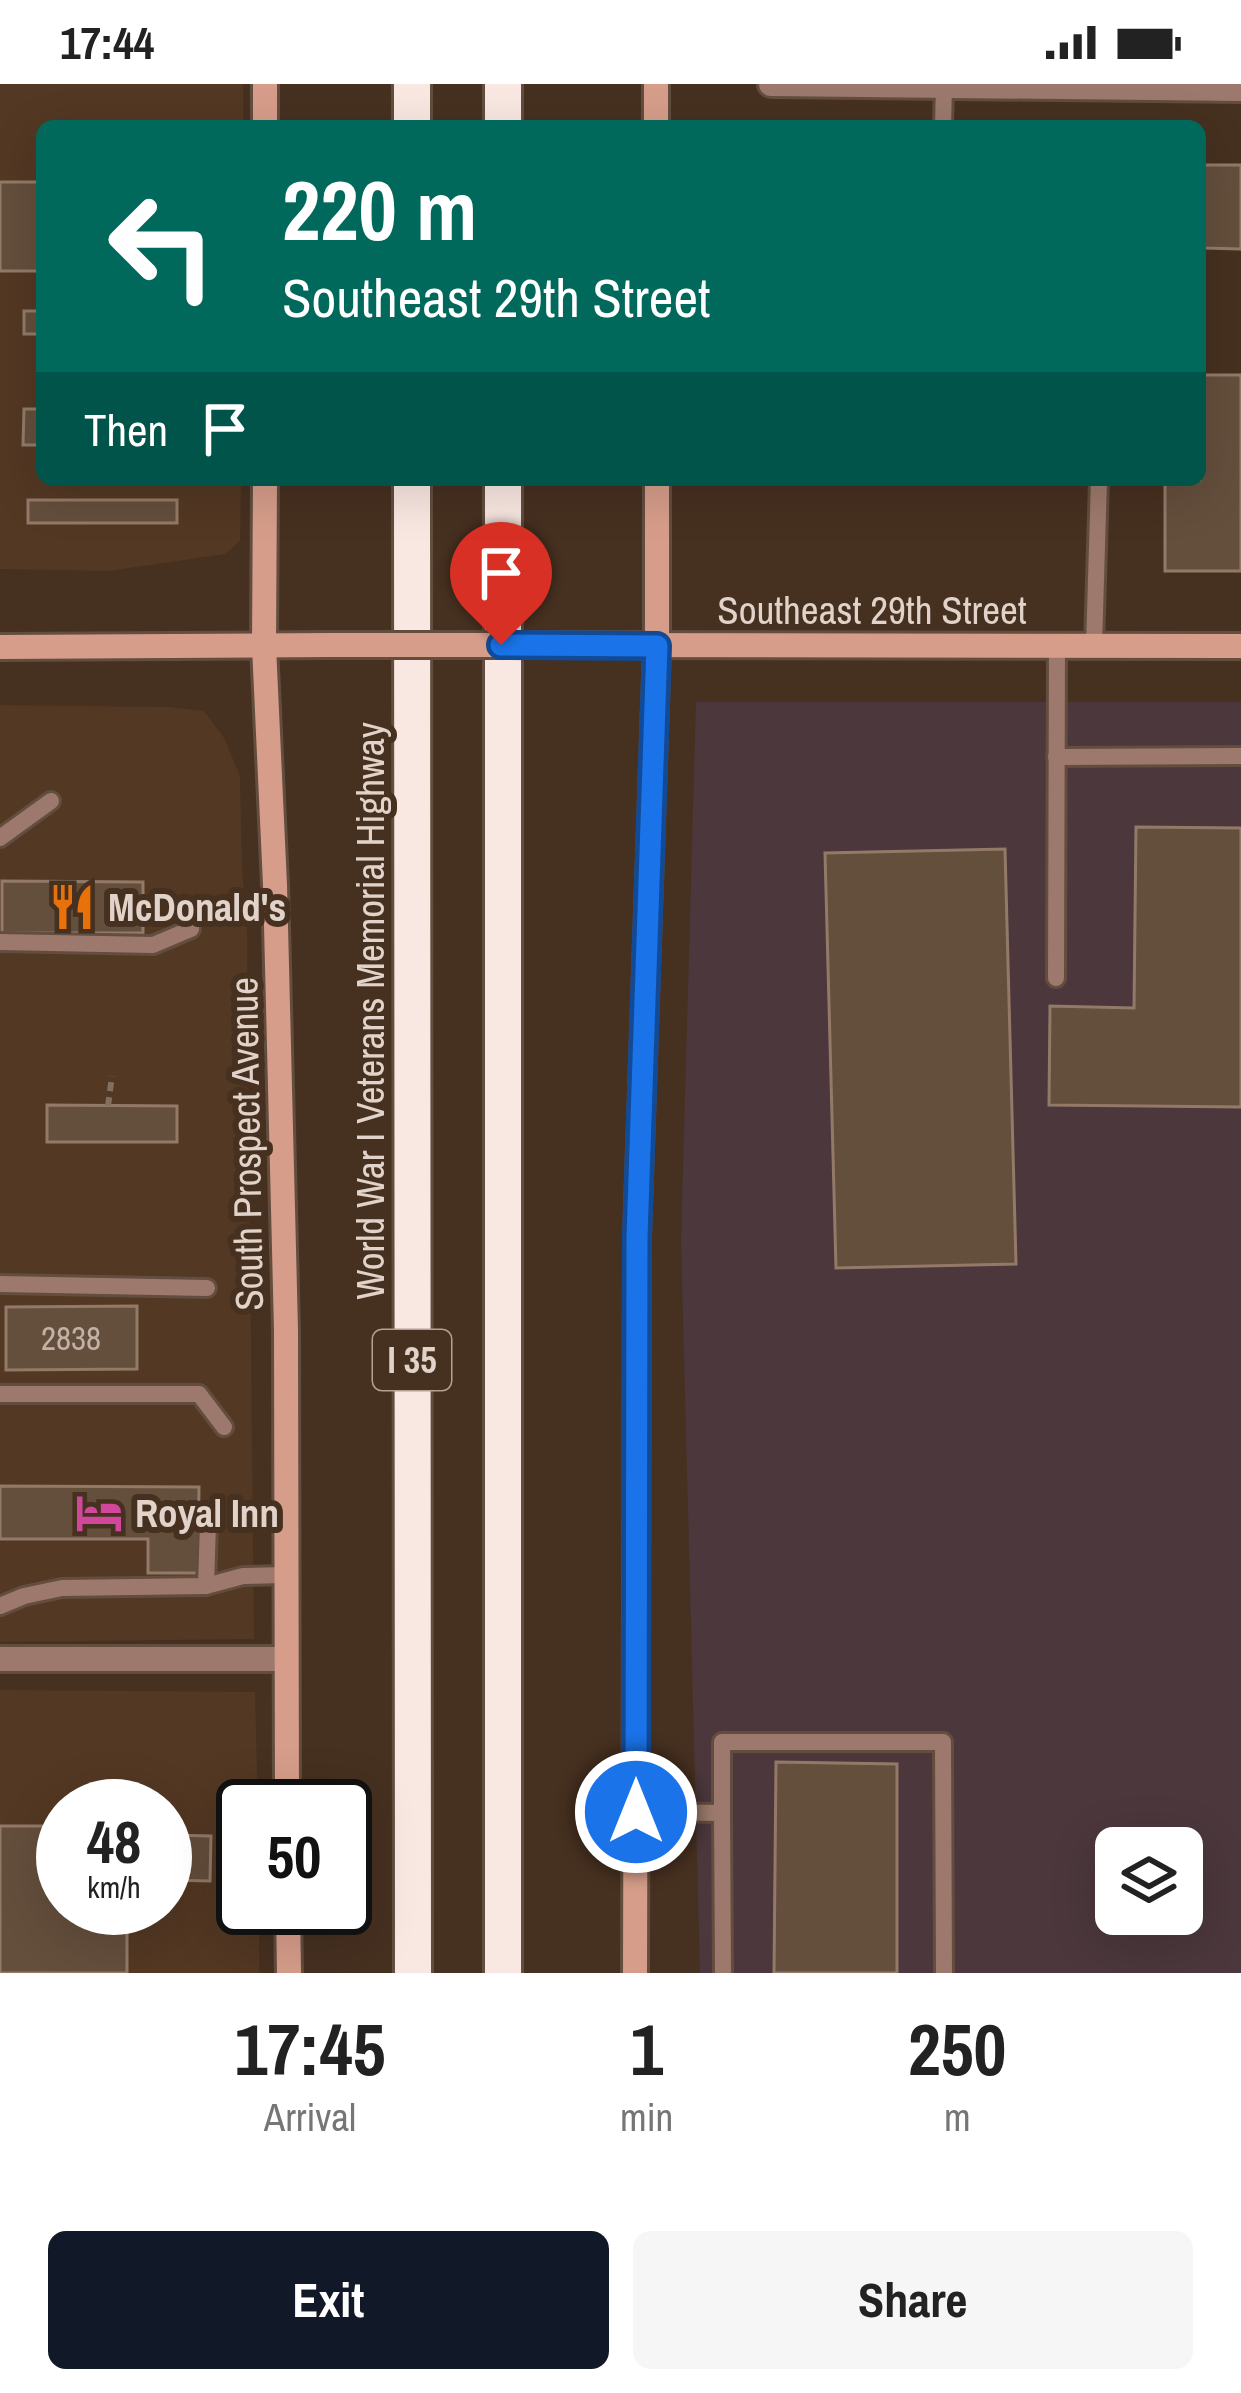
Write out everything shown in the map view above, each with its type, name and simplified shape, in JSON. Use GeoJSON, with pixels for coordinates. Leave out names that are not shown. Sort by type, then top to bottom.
{"type":"FeatureCollection","features":[{"type":"Feature","properties":{"kind":"highway"},"geometry":{"type":"LineString","coordinates":[[412,84],[412,120]]}},
{"type":"Feature","properties":{"kind":"highway"},"geometry":{"type":"LineString","coordinates":[[503,84],[503,120]]}},
{"type":"Feature","properties":{"kind":"highway","name":"World War I Veterans Memorial Highway"},"geometry":{"type":"LineString","coordinates":[[412,486],[413,1973]]}},
{"type":"Feature","properties":{"kind":"highway","name":"I 35"},"geometry":{"type":"LineString","coordinates":[[503,486],[503,1973]]}},
{"type":"Feature","properties":{"kind":"main road"},"geometry":{"type":"LineString","coordinates":[[265,84],[265,120]]}},
{"type":"Feature","properties":{"kind":"main road"},"geometry":{"type":"LineString","coordinates":[[656,84],[656,120]]}},
{"type":"Feature","properties":{"kind":"main road","name":"South Prospect Avenue"},"geometry":{"type":"LineString","coordinates":[[265,486],[264,646],[286,1330],[287,1779]]}},
{"type":"Feature","properties":{"kind":"main road"},"geometry":{"type":"LineString","coordinates":[[635,1973],[637,1237],[657,646],[657,486]]}},
{"type":"Feature","properties":{"kind":"main road","name":"Southeast 29th Street"},"geometry":{"type":"LineString","coordinates":[[0,646],[1241,646]]}},
{"type":"Feature","properties":{"kind":"main road"},"geometry":{"type":"LineString","coordinates":[[288,1935],[289,1973]]}},
{"type":"Feature","properties":{"kind":"street"},"geometry":{"type":"LineString","coordinates":[[771,84],[1241,89]]}},
{"type":"Feature","properties":{"kind":"street"},"geometry":{"type":"LineString","coordinates":[[0,1659],[286,1659]]}},
{"type":"Feature","properties":{"kind":"lane"},"geometry":{"type":"LineString","coordinates":[[944,86],[944,120]]}},
{"type":"Feature","properties":{"kind":"lane"},"geometry":{"type":"LineString","coordinates":[[1094,646],[1099,486]]}},
{"type":"Feature","properties":{"kind":"lane"},"geometry":{"type":"LineString","coordinates":[[1056,978],[1057,646]]}},
{"type":"Feature","properties":{"kind":"lane"},"geometry":{"type":"LineString","coordinates":[[1056,757],[1241,756]]}},
{"type":"Feature","properties":{"kind":"lane"},"geometry":{"type":"LineString","coordinates":[[0,838],[51,802]]}},
{"type":"Feature","properties":{"kind":"lane"},"geometry":{"type":"LineString","coordinates":[[0,942],[153,945],[191,929]]}},
{"type":"Feature","properties":{"kind":"lane"},"geometry":{"type":"LineString","coordinates":[[0,1284],[207,1288]]}},
{"type":"Feature","properties":{"kind":"lane"},"geometry":{"type":"LineString","coordinates":[[0,1394],[199,1394],[224,1427]]}},
{"type":"Feature","properties":{"kind":"lane"},"geometry":{"type":"LineString","coordinates":[[206,1586],[208,1524]]}},
{"type":"Feature","properties":{"kind":"lane"},"geometry":{"type":"LineString","coordinates":[[0,1606],[62,1588],[206,1586],[243,1576],[286,1575]]}},
{"type":"Feature","properties":{"kind":"lane"},"geometry":{"type":"LineString","coordinates":[[723,1973],[722,1742],[943,1742],[944,1973]]}},
{"type":"Feature","properties":{"kind":"lane"},"geometry":{"type":"LineString","coordinates":[[636,1812],[722,1813]]}},
{"type":"Feature","properties":{"kind":"path"},"geometry":{"type":"LineString","coordinates":[[108,1106],[112,1076]]}},
{"type":"Feature","properties":{"kind":"shaded area"},"geometry":{"type":"Polygon","coordinates":[[[0,84],[243,84],[243,120],[36,120],[36,486],[241,486],[240,541],[225,554],[109,571],[0,569],[0,84]]]}},
{"type":"Feature","properties":{"kind":"shaded area"},"geometry":{"type":"Polygon","coordinates":[[[696,702],[1241,702],[1241,1973],[700,1973],[681,1241],[696,702]]]}},
{"type":"Feature","properties":{"kind":"shaded area"},"geometry":{"type":"Polygon","coordinates":[[[0,705],[204,711],[224,738],[240,776],[247,928],[254,1639],[0,1642],[0,705]]]}},
{"type":"Feature","properties":{"kind":"shaded area"},"geometry":{"type":"Polygon","coordinates":[[[0,1690],[255,1692],[257,1779],[216,1779],[216,1935],[259,1935],[259,1973],[0,1973],[0,1690]]]}},
{"type":"Feature","properties":{"kind":"building"},"geometry":{"type":"Polygon","coordinates":[[[1206,165],[1241,165],[1241,249],[1206,248],[1206,165]]]}},
{"type":"Feature","properties":{"kind":"building"},"geometry":{"type":"Polygon","coordinates":[[[0,182],[36,182],[36,271],[0,271],[0,182]]]}},
{"type":"Feature","properties":{"kind":"building"},"geometry":{"type":"Polygon","coordinates":[[[24,311],[36,311],[36,334],[24,334],[24,311]]]}},
{"type":"Feature","properties":{"kind":"building"},"geometry":{"type":"Polygon","coordinates":[[[1206,375],[1241,375],[1241,571],[1165,571],[1165,486],[1206,486],[1206,375]]]}},
{"type":"Feature","properties":{"kind":"building"},"geometry":{"type":"Polygon","coordinates":[[[24,409],[36,409],[36,445],[23,445],[24,409]]]}},
{"type":"Feature","properties":{"kind":"building"},"geometry":{"type":"Polygon","coordinates":[[[28,500],[177,500],[177,523],[28,523],[28,500]]]}},
{"type":"Feature","properties":{"kind":"building"},"geometry":{"type":"Polygon","coordinates":[[[1136,827],[1241,828],[1241,1107],[1049,1105],[1050,1006],[1134,1008],[1136,827]]]}},
{"type":"Feature","properties":{"kind":"building"},"geometry":{"type":"Polygon","coordinates":[[[1005,849],[1016,1264],[836,1268],[825,853],[1005,849]]]}},
{"type":"Feature","properties":{"kind":"building","name":"McDonald's"},"geometry":{"type":"Polygon","coordinates":[[[2,881],[143,882],[143,933],[2,933],[2,881]]]}},
{"type":"Feature","properties":{"kind":"building"},"geometry":{"type":"Polygon","coordinates":[[[47,1105],[177,1106],[177,1142],[47,1142],[47,1105]]]}},
{"type":"Feature","properties":{"kind":"building"},"geometry":{"type":"Polygon","coordinates":[[[137,1306],[137,1369],[6,1370],[6,1307],[137,1306]]]}},
{"type":"Feature","properties":{"kind":"building","name":"Royal Inn"},"geometry":{"type":"Polygon","coordinates":[[[0,1486],[199,1487],[198,1573],[148,1573],[148,1539],[0,1539],[0,1486]]]}},
{"type":"Feature","properties":{"kind":"building"},"geometry":{"type":"Polygon","coordinates":[[[776,1762],[897,1764],[897,1973],[774,1973],[776,1762]]]}},
{"type":"Feature","properties":{"kind":"building"},"geometry":{"type":"Polygon","coordinates":[[[0,1826],[36,1826],[36,1935],[127,1935],[127,1973],[0,1973],[0,1826]]]}},
{"type":"Feature","properties":{"kind":"building"},"geometry":{"type":"Polygon","coordinates":[[[192,1836],[211,1836],[210,1881],[192,1881],[192,1836]]]}},
{"type":"Feature","properties":{"kind":"place","name":"McDonald's"},"geometry":{"type":"Point","coordinates":[72,907]}},
{"type":"Feature","properties":{"kind":"place","name":"Royal Inn"},"geometry":{"type":"Point","coordinates":[99,1513]}},
{"type":"Feature","properties":{"kind":"route"},"geometry":{"type":"LineString","coordinates":[[501,645],[657,646],[637,1237],[636,1812]]}}]}
